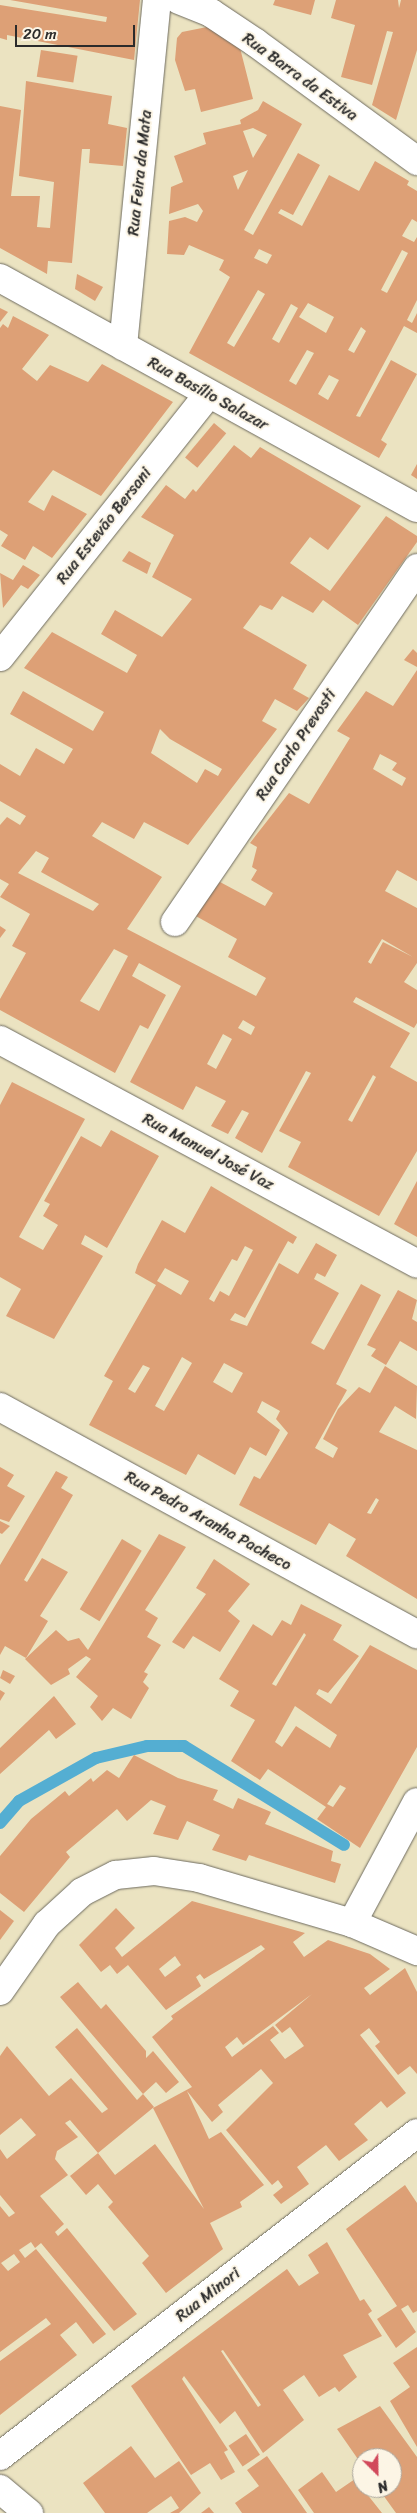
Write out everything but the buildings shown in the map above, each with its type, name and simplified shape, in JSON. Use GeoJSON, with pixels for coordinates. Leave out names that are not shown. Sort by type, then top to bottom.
{"type":"FeatureCollection","features":[{"type":"Feature","properties":{"kind":"street","name":"Rua Feira da Mata"},"geometry":{"type":"LineString","coordinates":[[124,346],[157,0]]}},
{"type":"Feature","properties":{"kind":"street","name":"Rua Barra da Estiva"},"geometry":{"type":"LineString","coordinates":[[179,0],[211,13],[256,43],[417,161]]}},
{"type":"Feature","properties":{"kind":"street","name":"Rua Basílio Salazar"},"geometry":{"type":"LineString","coordinates":[[0,278],[124,346],[208,395],[417,508]]}},
{"type":"Feature","properties":{"kind":"street","name":"Rua Estevão Bersani"},"geometry":{"type":"LineString","coordinates":[[0,657],[208,395]]}},
{"type":"Feature","properties":{"kind":"street","name":"Rua Carlo Prevosti"},"geometry":{"type":"LineString","coordinates":[[175,922],[417,568]]}},
{"type":"Feature","properties":{"kind":"street","name":"Rua Manuel José Vaz"},"geometry":{"type":"LineString","coordinates":[[0,1040],[417,1264]]}},
{"type":"Feature","properties":{"kind":"street","name":"Rua Pedro Aranha Pacheco"},"geometry":{"type":"LineString","coordinates":[[0,1407],[417,1634]]}},
{"type":"Feature","properties":{"kind":"street"},"geometry":{"type":"LineString","coordinates":[[352,1923],[417,1802]]}},
{"type":"Feature","properties":{"kind":"street"},"geometry":{"type":"LineString","coordinates":[[0,1991],[47,1924],[82,1892],[116,1875],[154,1871],[199,1878],[352,1923],[417,1951]]}},
{"type":"Feature","properties":{"kind":"street","name":"Rua Minori"},"geometry":{"type":"LineString","coordinates":[[0,2456],[417,2133]]}},
{"type":"Feature","properties":{"kind":"street"},"geometry":{"type":"LineString","coordinates":[[0,2489],[29,2513]]}},
{"type":"Feature","properties":{"kind":"waterway"},"geometry":{"type":"LineString","coordinates":[[0,1823],[19,1801],[96,1758],[147,1746],[184,1746],[344,1845]]}}]}
